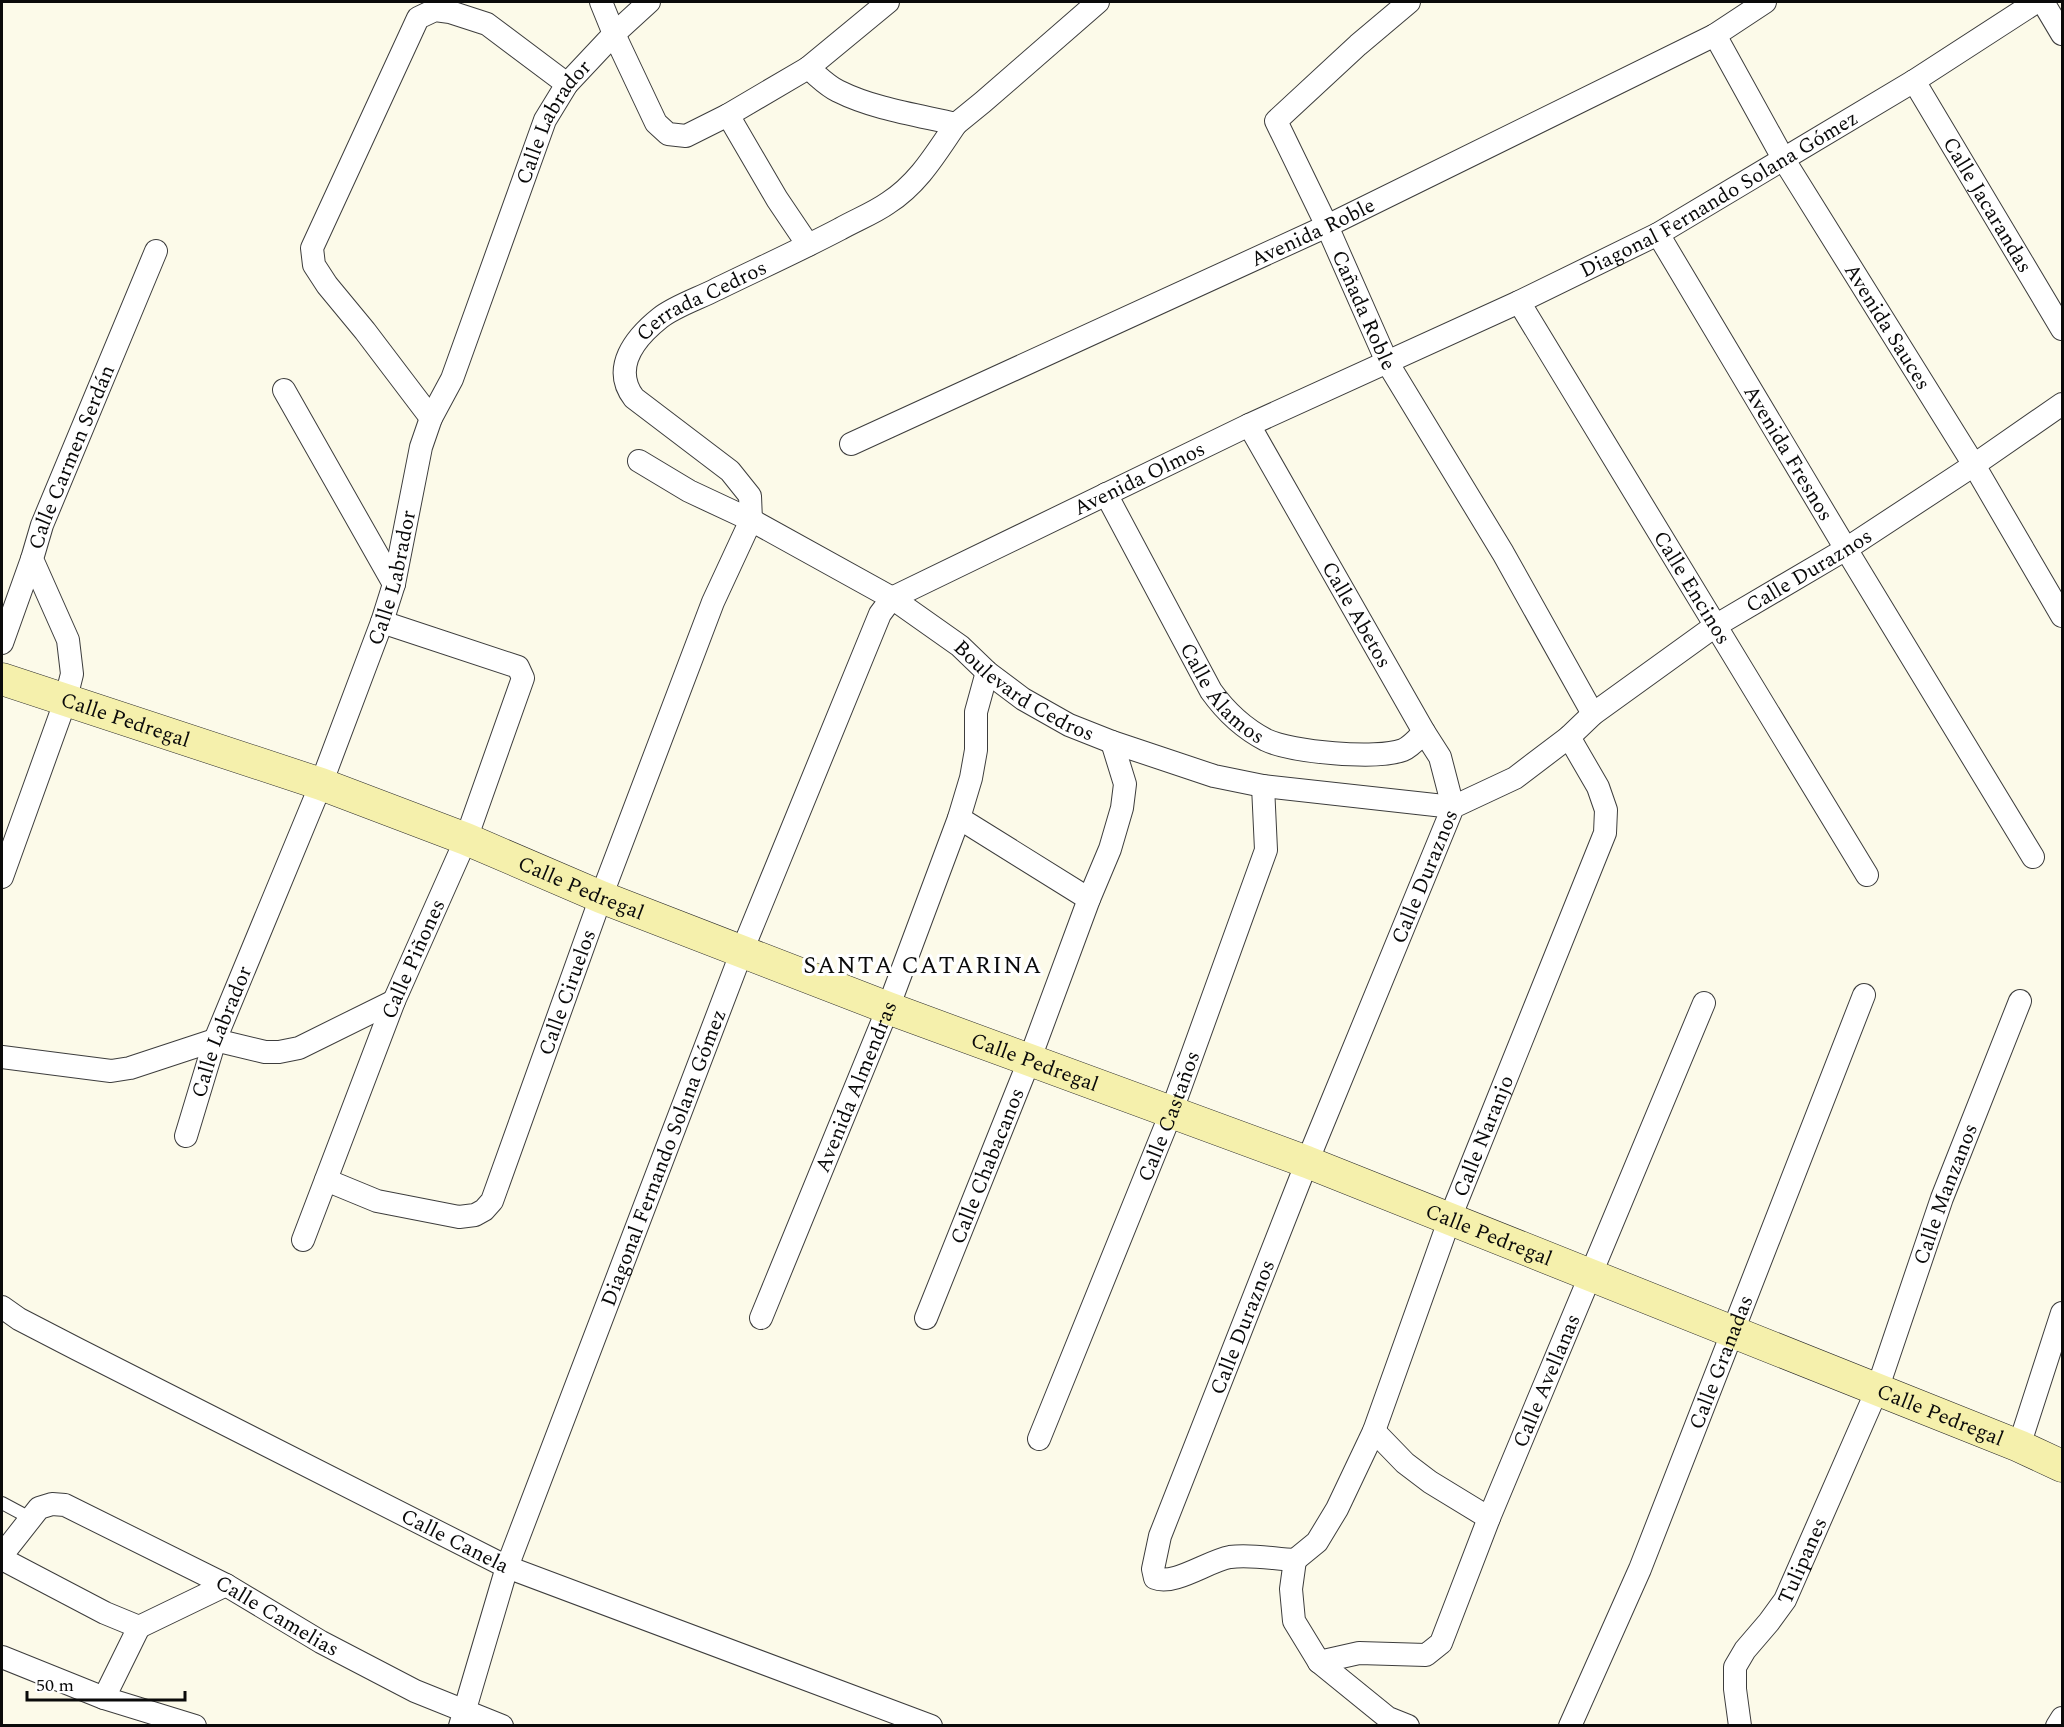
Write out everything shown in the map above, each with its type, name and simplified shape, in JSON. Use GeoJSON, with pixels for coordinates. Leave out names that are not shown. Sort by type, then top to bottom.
{"type":"FeatureCollection","features":[{"type":"Feature","properties":{"kind":"street"},"geometry":{"type":"LineString","coordinates":[[601,2],[656,123],[668,134],[686,136],[728,115],[808,68],[888,2]]}},
{"type":"Feature","properties":{"kind":"street","name":"Calle Labrador"},"geometry":{"type":"LineString","coordinates":[[186,1136],[215,1040],[321,784],[382,622],[394,584],[421,447],[431,418],[452,379],[545,120],[567,84],[648,2]]}},
{"type":"Feature","properties":{"kind":"street","name":"Cerrada Cedros"},"geometry":{"type":"LineString","coordinates":[[751,520],[750,496],[730,471],[634,398],[627,389],[624,379],[626,359],[641,335],[662,316],[808,245],[887,204],[909,188],[926,168],[956,124],[1098,2]]}},
{"type":"Feature","properties":{"kind":"street","name":"Cañada Roble"},"geometry":{"type":"LineString","coordinates":[[1409,2],[1358,45],[1276,121],[1328,226],[1387,362],[1503,553],[1593,714]]}},
{"type":"Feature","properties":{"kind":"street","name":"Avenida Roble"},"geometry":{"type":"LineString","coordinates":[[851,444],[1328,226],[1715,36],[1746,9],[1765,2]]}},
{"type":"Feature","properties":{"kind":"street","name":"Diagonal Fernando Solana Gómez"},"geometry":{"type":"LineString","coordinates":[[1387,362],[1519,302],[1658,234],[1914,81],[2036,2]]}},
{"type":"Feature","properties":{"kind":"street"},"geometry":{"type":"LineString","coordinates":[[2043,2],[2062,34]]}},
{"type":"Feature","properties":{"kind":"street"},"geometry":{"type":"LineString","coordinates":[[431,418],[314,266],[312,248],[319,230],[418,18],[435,10],[450,12],[487,24],[567,84]]}},
{"type":"Feature","properties":{"kind":"street","name":"Avenida Sauces"},"geometry":{"type":"LineString","coordinates":[[1715,36],[1784,160],[1974,465],[2062,616]]}},
{"type":"Feature","properties":{"kind":"street"},"geometry":{"type":"LineString","coordinates":[[808,68],[836,90],[859,100],[956,124]]}},
{"type":"Feature","properties":{"kind":"street","name":"Calle Jacarandas"},"geometry":{"type":"LineString","coordinates":[[1914,81],[2062,329]]}},
{"type":"Feature","properties":{"kind":"street"},"geometry":{"type":"LineString","coordinates":[[728,115],[777,199],[808,245]]}},
{"type":"Feature","properties":{"kind":"street","name":"Avenida Fresnos"},"geometry":{"type":"LineString","coordinates":[[1658,234],[2033,857]]}},
{"type":"Feature","properties":{"kind":"street","name":"Calle Carmen Serdán"},"geometry":{"type":"LineString","coordinates":[[2,877],[65,702],[72,674],[68,640],[32,559],[42,525],[156,250]]}},
{"type":"Feature","properties":{"kind":"street","name":"Calle Encinos"},"geometry":{"type":"LineString","coordinates":[[1519,302],[1867,874]]}},
{"type":"Feature","properties":{"kind":"street","name":"Avenida Olmos"},"geometry":{"type":"LineString","coordinates":[[892,598],[1249,425],[1387,362]]}},
{"type":"Feature","properties":{"kind":"street"},"geometry":{"type":"LineString","coordinates":[[284,390],[394,584]]}},
{"type":"Feature","properties":{"kind":"street","name":"Calle Duraznos"},"geometry":{"type":"LineString","coordinates":[[1295,1560],[1249,1556],[1230,1557],[1161,1581],[1155,1578],[1153,1569],[1160,1536],[1307,1162],[1453,807],[1515,778],[1569,737],[1593,714],[1715,626],[1846,549],[2062,404]]}},
{"type":"Feature","properties":{"kind":"street","name":"Calle Abetos"},"geometry":{"type":"LineString","coordinates":[[1249,425],[1440,757],[1453,807]]}},
{"type":"Feature","properties":{"kind":"street","name":"Boulevard Cedros"},"geometry":{"type":"LineString","coordinates":[[639,461],[689,491],[751,520],[892,598],[960,646],[987,672],[1023,699],[1069,725],[1214,776],[1263,786],[1453,807]]}},
{"type":"Feature","properties":{"kind":"street","name":"Calle Álamos"},"geometry":{"type":"LineString","coordinates":[[1106,494],[1211,691],[1223,709],[1243,725],[1267,740],[1289,748],[1379,755],[1401,751],[1410,746],[1424,732]]}},
{"type":"Feature","properties":{"kind":"street","name":"Calle Ciruelos"},"geometry":{"type":"LineString","coordinates":[[326,1180],[377,1201],[459,1217],[475,1215],[484,1210],[492,1200],[601,897],[713,602],[751,520]]}},
{"type":"Feature","properties":{"kind":"street"},"geometry":{"type":"LineString","coordinates":[[2,643],[32,559]]}},
{"type":"Feature","properties":{"kind":"street","name":"Diagonal Fernando Solana Gómez"},"geometry":{"type":"LineString","coordinates":[[463,1718],[507,1568],[742,951],[880,614],[892,598]]}},
{"type":"Feature","properties":{"kind":"street","name":"Calle Piñones"},"geometry":{"type":"LineString","coordinates":[[303,1240],[394,1001],[466,839],[523,678],[518,667],[382,622]]}},
{"type":"Feature","properties":{"kind":"street","name":"Avenida Almendras"},"geometry":{"type":"LineString","coordinates":[[761,1318],[888,1008],[959,818],[971,778],[976,750],[976,712],[987,672]]}},
{"type":"Feature","properties":{"kind":"street","name":"Calle Pedregal"},"geometry":{"type":"LineString","coordinates":[[2,679],[65,702],[321,784],[466,839],[601,897],[888,1008],[1307,1162],[1450,1218],[2019,1446],[2062,1466]]}},
{"type":"Feature","properties":{"kind":"street","name":"Calle Naranjo"},"geometry":{"type":"LineString","coordinates":[[1295,1560],[1317,1542],[1337,1509],[1374,1431],[1450,1218],[1605,832],[1606,810],[1598,787],[1569,737]]}},
{"type":"Feature","properties":{"kind":"street","name":"Calle Chabacanos"},"geometry":{"type":"LineString","coordinates":[[926,1318],[1029,1061],[1110,849],[1122,808],[1125,784],[1112,742]]}},
{"type":"Feature","properties":{"kind":"street","name":"Calle Castaños"},"geometry":{"type":"LineString","coordinates":[[1040,1439],[1171,1113],[1266,850],[1263,786]]}},
{"type":"Feature","properties":{"kind":"street"},"geometry":{"type":"LineString","coordinates":[[959,818],[1089,899]]}},
{"type":"Feature","properties":{"kind":"street","name":"Calle Granadas"},"geometry":{"type":"LineString","coordinates":[[1570,1725],[1640,1569],[1864,995]]}},
{"type":"Feature","properties":{"kind":"street","name":"Calle Manzanos"},"geometry":{"type":"LineString","coordinates":[[1877,1390],[1942,1198],[2020,1000]]}},
{"type":"Feature","properties":{"kind":"street"},"geometry":{"type":"LineString","coordinates":[[2,1057],[111,1071],[130,1068],[215,1040],[265,1052],[279,1052],[299,1048],[394,1001]]}},
{"type":"Feature","properties":{"kind":"street","name":"Calle Avellanas"},"geometry":{"type":"LineString","coordinates":[[1319,1662],[1359,1653],[1426,1655],[1441,1642],[1489,1518],[1704,1003]]}},
{"type":"Feature","properties":{"kind":"street","name":"Calle Canela"},"geometry":{"type":"LineString","coordinates":[[2,1307],[19,1319],[67,1344],[507,1568],[931,1725]]}},
{"type":"Feature","properties":{"kind":"street"},"geometry":{"type":"LineString","coordinates":[[2019,1446],[2062,1313]]}},
{"type":"Feature","properties":{"kind":"street","name":"Tulipanes"},"geometry":{"type":"LineString","coordinates":[[1740,1725],[1735,1689],[1735,1667],[1744,1650],[1785,1600],[1877,1390]]}},
{"type":"Feature","properties":{"kind":"street"},"geometry":{"type":"LineString","coordinates":[[1374,1431],[1405,1463],[1430,1482],[1489,1518]]}},
{"type":"Feature","properties":{"kind":"street","name":"Calle Camelias"},"geometry":{"type":"LineString","coordinates":[[30,1518],[39,1508],[52,1504],[65,1505],[78,1510],[226,1585],[321,1642],[463,1718],[502,1725]]}},
{"type":"Feature","properties":{"kind":"street"},"geometry":{"type":"LineString","coordinates":[[30,1518],[2,1557],[105,1613],[139,1627]]}},
{"type":"Feature","properties":{"kind":"street"},"geometry":{"type":"LineString","coordinates":[[1295,1560],[1291,1589],[1294,1621],[1319,1662],[1388,1718],[1408,1725]]}},
{"type":"Feature","properties":{"kind":"street"},"geometry":{"type":"LineString","coordinates":[[104,1698],[139,1627],[226,1585]]}},
{"type":"Feature","properties":{"kind":"street"},"geometry":{"type":"LineString","coordinates":[[2,1657],[104,1698],[195,1725]]}},
{"type":"Feature","properties":{"kind":"street"},"geometry":{"type":"LineString","coordinates":[[2057,1725],[2062,1718]]}},
{"type":"Feature","properties":{"kind":"lane"},"geometry":{"type":"LineString","coordinates":[[2,1503],[30,1518]]}},
{"type":"Feature","properties":{"kind":"district","name":"SANTA CATARINA"},"geometry":{"type":"Point","coordinates":[923,965]}}]}
